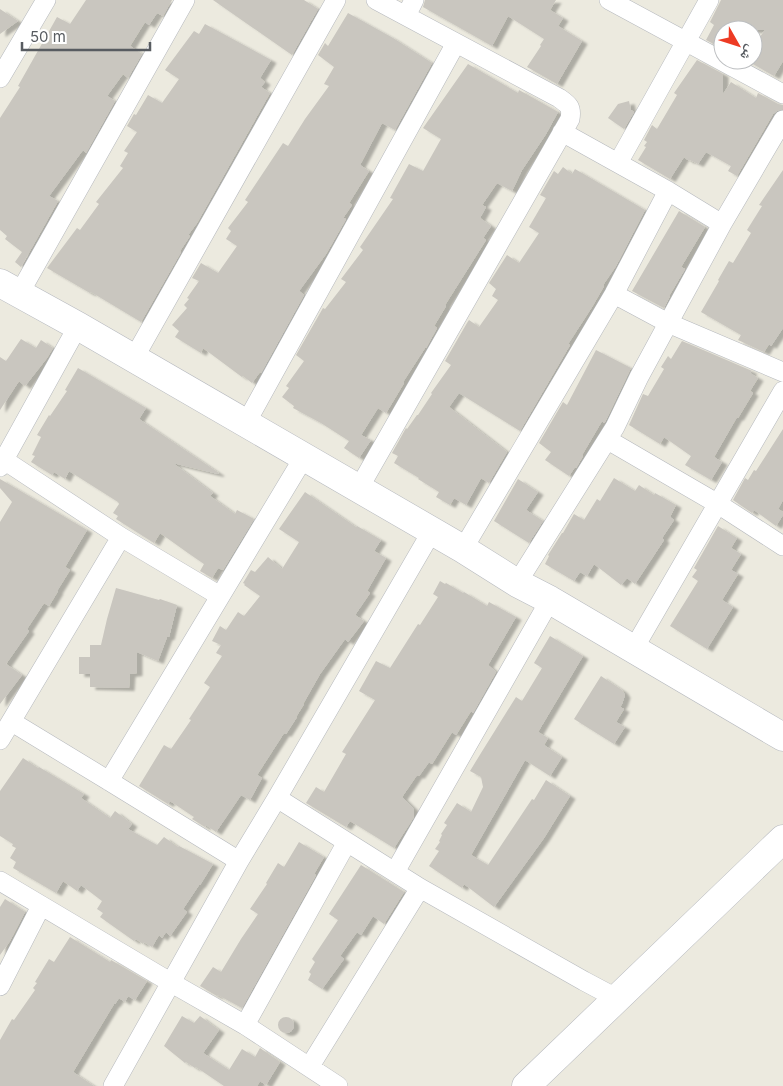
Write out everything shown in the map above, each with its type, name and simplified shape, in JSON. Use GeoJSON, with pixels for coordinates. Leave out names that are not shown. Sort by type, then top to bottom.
{"type":"FeatureCollection","features":[{"type":"Feature","properties":{"kind":"street"},"geometry":{"type":"LineString","coordinates":[[0,78],[46,0]]}},
{"type":"Feature","properties":{"kind":"street"},"geometry":{"type":"LineString","coordinates":[[185,0],[10,288],[358,488],[517,583],[550,600],[783,737]]}},
{"type":"Feature","properties":{"kind":"street"},"geometry":{"type":"LineString","coordinates":[[358,488],[570,119],[571,111],[568,105],[559,98],[456,42],[410,8],[376,0]]}},
{"type":"Feature","properties":{"kind":"street"},"geometry":{"type":"LineString","coordinates":[[609,0],[783,94]]}},
{"type":"Feature","properties":{"kind":"street"},"geometry":{"type":"LineString","coordinates":[[618,163],[709,0]]}},
{"type":"Feature","properties":{"kind":"street"},"geometry":{"type":"LineString","coordinates":[[134,358],[330,2]]}},
{"type":"Feature","properties":{"kind":"street"},"geometry":{"type":"LineString","coordinates":[[246,423],[456,42]]}},
{"type":"Feature","properties":{"kind":"street"},"geometry":{"type":"LineString","coordinates":[[517,583],[608,440],[639,377],[722,224],[778,140],[783,120]]}},
{"type":"Feature","properties":{"kind":"street"},"geometry":{"type":"LineString","coordinates":[[562,132],[668,191],[722,224]]}},
{"type":"Feature","properties":{"kind":"street"},"geometry":{"type":"LineString","coordinates":[[463,549],[614,294],[668,191]]}},
{"type":"Feature","properties":{"kind":"street"},"geometry":{"type":"LineString","coordinates":[[614,294],[668,323],[783,372]]}},
{"type":"Feature","properties":{"kind":"street"},"geometry":{"type":"LineString","coordinates":[[78,326],[2,464],[220,596]]}},
{"type":"Feature","properties":{"kind":"street"},"geometry":{"type":"LineString","coordinates":[[633,650],[783,391]]}},
{"type":"Feature","properties":{"kind":"street"},"geometry":{"type":"LineString","coordinates":[[608,440],[718,504],[783,546]]}},
{"type":"Feature","properties":{"kind":"street"},"geometry":{"type":"LineString","coordinates":[[110,780],[304,458]]}},
{"type":"Feature","properties":{"kind":"street"},"geometry":{"type":"LineString","coordinates":[[113,1086],[239,861],[432,531]]}},
{"type":"Feature","properties":{"kind":"street"},"geometry":{"type":"LineString","coordinates":[[0,740],[121,537]]}},
{"type":"Feature","properties":{"kind":"street"},"geometry":{"type":"LineString","coordinates":[[395,872],[550,600]]}},
{"type":"Feature","properties":{"kind":"street"},"geometry":{"type":"LineString","coordinates":[[12,722],[110,780],[239,861]]}},
{"type":"Feature","properties":{"kind":"street"},"geometry":{"type":"LineString","coordinates":[[277,798],[420,888],[616,998]]}},
{"type":"Feature","properties":{"kind":"street"},"geometry":{"type":"LineString","coordinates":[[526,1086],[783,839]]}},
{"type":"Feature","properties":{"kind":"street"},"geometry":{"type":"LineString","coordinates":[[246,1025],[348,842]]}},
{"type":"Feature","properties":{"kind":"street"},"geometry":{"type":"LineString","coordinates":[[0,881],[246,1025],[338,1086]]}},
{"type":"Feature","properties":{"kind":"street"},"geometry":{"type":"LineString","coordinates":[[310,1066],[420,888]]}},
{"type":"Feature","properties":{"kind":"street"},"geometry":{"type":"LineString","coordinates":[[0,986],[41,906]]}},
{"type":"Feature","properties":{"kind":"building"},"geometry":{"type":"Polygon","coordinates":[[[86,0],[172,0],[163,16],[157,13],[149,25],[145,22],[130,46],[142,54],[128,78],[123,74],[107,96],[115,101],[86,153],[83,150],[49,196],[58,201],[21,267],[15,262],[22,252],[5,239],[7,236],[0,230],[0,118],[20,87],[18,86],[57,17],[70,24],[86,0]]]}},
{"type":"Feature","properties":{"kind":"building"},"geometry":{"type":"Polygon","coordinates":[[[213,0],[304,0],[318,9],[292,55],[213,0]]]}},
{"type":"Feature","properties":{"kind":"building"},"geometry":{"type":"Polygon","coordinates":[[[425,0],[556,0],[550,10],[563,18],[558,26],[582,41],[557,84],[527,67],[544,39],[508,16],[492,46],[423,7],[425,0]]]}},
{"type":"Feature","properties":{"kind":"building"},"geometry":{"type":"Polygon","coordinates":[[[721,0],[783,0],[783,61],[774,76],[763,70],[763,33],[765,30],[763,30],[763,20],[713,20],[713,24],[710,22],[721,0]]]}},
{"type":"Feature","properties":{"kind":"building"},"geometry":{"type":"Polygon","coordinates":[[[0,9],[18,21],[0,34],[0,9]]]}},
{"type":"Feature","properties":{"kind":"building"},"geometry":{"type":"Polygon","coordinates":[[[348,13],[393,38],[432,63],[395,130],[382,123],[360,165],[369,171],[349,203],[352,205],[343,218],[346,219],[326,254],[299,291],[304,295],[261,373],[252,383],[203,348],[201,353],[175,337],[179,331],[172,325],[187,308],[184,305],[189,299],[187,298],[199,281],[192,278],[201,263],[218,273],[237,246],[226,239],[231,231],[228,228],[248,202],[245,200],[283,143],[288,146],[329,86],[324,84],[334,67],[318,55],[325,43],[328,46],[348,13]]]}},
{"type":"Feature","properties":{"kind":"building"},"geometry":{"type":"Polygon","coordinates":[[[205,24],[271,60],[260,78],[265,82],[261,87],[270,93],[197,223],[188,235],[190,236],[141,322],[47,268],[77,228],[80,230],[99,204],[96,202],[123,168],[120,166],[128,153],[124,151],[137,132],[127,126],[134,114],[136,115],[148,95],[162,103],[179,79],[165,70],[194,31],[199,34],[205,24]]]}},
{"type":"Feature","properties":{"kind":"building"},"geometry":{"type":"Polygon","coordinates":[[[713,27],[713,44],[706,40],[713,27]]]}},
{"type":"Feature","properties":{"kind":"building"},"geometry":{"type":"Polygon","coordinates":[[[697,60],[723,74],[723,94],[731,82],[756,98],[758,93],[783,105],[783,109],[773,114],[737,176],[728,171],[731,166],[706,152],[698,164],[684,157],[670,179],[638,160],[646,147],[644,146],[647,142],[644,140],[652,125],[657,129],[677,95],[674,93],[697,60]]]}},
{"type":"Feature","properties":{"kind":"building"},"geometry":{"type":"Polygon","coordinates":[[[468,64],[518,93],[519,90],[558,112],[522,170],[512,191],[497,183],[482,205],[486,207],[480,218],[491,226],[483,238],[486,240],[445,305],[434,326],[437,328],[386,413],[378,408],[361,435],[371,440],[359,458],[344,448],[349,441],[293,408],[294,406],[282,397],[289,388],[286,386],[304,361],[296,355],[323,308],[325,309],[346,282],[341,279],[363,250],[360,247],[393,199],[390,198],[409,164],[423,171],[441,139],[423,128],[468,64]]]}},
{"type":"Feature","properties":{"kind":"building"},"geometry":{"type":"Polygon","coordinates":[[[629,101],[631,110],[634,112],[624,129],[608,118],[618,104],[629,101]]]}},
{"type":"Feature","properties":{"kind":"building"},"geometry":{"type":"Polygon","coordinates":[[[563,167],[572,174],[575,169],[645,210],[616,266],[568,344],[570,345],[520,431],[459,393],[449,407],[507,452],[489,483],[481,478],[466,505],[454,498],[450,505],[436,497],[439,492],[394,463],[398,456],[392,453],[406,428],[418,415],[451,365],[445,361],[469,320],[479,327],[498,300],[492,296],[496,289],[489,283],[507,255],[519,263],[539,233],[529,227],[546,198],[540,195],[554,171],[558,174],[563,167]]]}},
{"type":"Feature","properties":{"kind":"building"},"geometry":{"type":"Polygon","coordinates":[[[783,170],[783,328],[771,346],[769,344],[764,352],[738,340],[741,335],[701,312],[729,261],[733,263],[751,233],[747,230],[762,206],[759,205],[783,170]]]}},
{"type":"Feature","properties":{"kind":"building"},"geometry":{"type":"Polygon","coordinates":[[[679,211],[705,227],[681,267],[685,269],[664,308],[632,291],[679,211]]]}},
{"type":"Feature","properties":{"kind":"building"},"geometry":{"type":"Polygon","coordinates":[[[21,339],[36,348],[41,340],[53,348],[25,386],[19,381],[0,410],[0,357],[6,361],[21,339]]]}},
{"type":"Feature","properties":{"kind":"building"},"geometry":{"type":"Polygon","coordinates":[[[682,341],[752,371],[750,373],[758,378],[750,391],[753,393],[714,457],[722,462],[711,480],[685,465],[691,456],[664,437],[660,444],[629,425],[643,394],[648,396],[664,369],[661,367],[668,356],[671,359],[682,341]]]}},
{"type":"Feature","properties":{"kind":"building"},"geometry":{"type":"Polygon","coordinates":[[[596,350],[631,368],[605,422],[602,421],[576,468],[569,476],[545,460],[551,452],[539,443],[563,402],[567,405],[596,350]]]}},
{"type":"Feature","properties":{"kind":"building"},"geometry":{"type":"Polygon","coordinates":[[[78,368],[146,408],[139,419],[219,473],[173,463],[213,493],[210,496],[235,514],[237,510],[254,519],[223,570],[218,568],[212,578],[200,571],[204,564],[160,533],[154,543],[116,519],[118,516],[113,513],[119,504],[118,502],[69,471],[65,479],[54,472],[52,475],[31,462],[35,456],[32,455],[41,437],[37,435],[67,391],[65,390],[78,368]]]}},
{"type":"Feature","properties":{"kind":"building"},"geometry":{"type":"Polygon","coordinates":[[[783,429],[783,500],[778,509],[783,512],[783,515],[776,526],[754,510],[752,513],[733,500],[745,478],[748,480],[754,470],[756,471],[783,429]]]}},
{"type":"Feature","properties":{"kind":"building"},"geometry":{"type":"Polygon","coordinates":[[[614,478],[635,491],[639,485],[654,495],[655,493],[676,505],[670,517],[674,520],[662,538],[664,540],[635,584],[627,578],[621,585],[594,564],[587,576],[580,572],[574,581],[545,564],[548,555],[574,514],[584,520],[597,499],[600,501],[614,478]]]}},
{"type":"Feature","properties":{"kind":"building"},"geometry":{"type":"Polygon","coordinates":[[[0,479],[87,530],[65,567],[70,570],[49,606],[44,603],[27,629],[29,631],[6,664],[22,675],[0,704],[0,522],[12,502],[0,488],[0,479]]]}},
{"type":"Feature","properties":{"kind":"building"},"geometry":{"type":"Polygon","coordinates":[[[518,479],[538,492],[526,510],[543,521],[529,543],[494,521],[518,479]]]}},
{"type":"Feature","properties":{"kind":"building"},"geometry":{"type":"Polygon","coordinates":[[[305,492],[356,527],[381,540],[374,551],[386,558],[367,591],[370,593],[355,615],[364,621],[348,642],[345,639],[320,674],[297,717],[286,734],[284,733],[257,775],[262,778],[250,800],[241,795],[216,832],[192,819],[194,817],[170,801],[168,804],[139,786],[164,745],[171,749],[210,687],[204,683],[222,656],[216,653],[221,645],[212,641],[220,626],[226,630],[238,612],[244,616],[260,596],[243,583],[251,570],[255,572],[268,557],[282,569],[299,542],[279,529],[305,492]]]}},
{"type":"Feature","properties":{"kind":"building"},"geometry":{"type":"Polygon","coordinates":[[[718,526],[737,538],[731,548],[741,554],[731,570],[738,574],[722,600],[733,607],[707,649],[670,626],[698,581],[692,577],[697,570],[694,568],[718,526]]]}},
{"type":"Feature","properties":{"kind":"building"},"geometry":{"type":"Polygon","coordinates":[[[440,581],[464,592],[487,606],[489,602],[516,617],[488,665],[496,672],[473,713],[471,711],[456,735],[452,732],[432,764],[429,762],[419,776],[417,775],[402,797],[413,808],[414,817],[394,848],[350,821],[346,827],[306,803],[316,787],[324,792],[346,754],[342,752],[375,700],[359,691],[376,661],[390,668],[438,597],[433,594],[440,581]]]}},
{"type":"Feature","properties":{"kind":"building"},"geometry":{"type":"Polygon","coordinates":[[[116,588],[177,605],[169,637],[167,637],[158,661],[137,652],[137,673],[130,674],[129,688],[90,687],[90,674],[79,674],[79,657],[90,657],[90,645],[101,645],[116,588]]]}},
{"type":"Feature","properties":{"kind":"building"},"geometry":{"type":"Polygon","coordinates":[[[550,636],[583,656],[538,732],[548,738],[544,745],[562,757],[550,776],[525,760],[471,855],[488,865],[546,780],[570,796],[544,838],[494,907],[464,884],[462,888],[429,866],[439,851],[435,849],[447,825],[444,823],[457,803],[471,812],[483,787],[481,777],[470,771],[516,697],[522,701],[542,668],[534,663],[550,636]]]}},
{"type":"Feature","properties":{"kind":"building"},"geometry":{"type":"Polygon","coordinates":[[[601,676],[622,690],[625,695],[620,707],[624,709],[616,722],[625,727],[614,744],[574,719],[601,676]]]}},
{"type":"Feature","properties":{"kind":"building"},"geometry":{"type":"Polygon","coordinates":[[[23,758],[84,794],[81,798],[110,818],[115,811],[132,824],[128,829],[157,845],[164,837],[178,847],[213,864],[183,909],[187,912],[170,936],[166,932],[162,938],[159,935],[152,947],[136,939],[134,941],[100,917],[103,913],[97,909],[102,901],[81,885],[77,891],[63,881],[56,893],[13,868],[16,862],[10,858],[16,848],[0,836],[0,791],[23,758]]]}},
{"type":"Feature","properties":{"kind":"building"},"geometry":{"type":"Polygon","coordinates":[[[299,842],[324,857],[314,874],[316,875],[242,1008],[200,986],[213,967],[221,972],[258,914],[250,909],[267,884],[278,863],[284,867],[299,842]]]}},
{"type":"Feature","properties":{"kind":"building"},"geometry":{"type":"Polygon","coordinates":[[[361,865],[404,892],[384,924],[373,916],[361,935],[357,932],[340,956],[344,959],[322,989],[308,980],[311,974],[309,972],[315,962],[312,959],[338,920],[329,914],[361,865]]]}},
{"type":"Feature","properties":{"kind":"building"},"geometry":{"type":"Polygon","coordinates":[[[5,899],[25,912],[10,941],[0,955],[0,907],[5,899]]]}},
{"type":"Feature","properties":{"kind":"building"},"geometry":{"type":"Polygon","coordinates":[[[70,937],[110,962],[111,960],[147,981],[135,1000],[128,996],[125,1002],[119,998],[114,1004],[73,1072],[94,1086],[0,1086],[0,1040],[12,1019],[14,1020],[35,990],[33,988],[37,983],[35,982],[49,959],[54,962],[70,937]]]}},
{"type":"Feature","properties":{"kind":"building"},"geometry":{"type":"Polygon","coordinates":[[[182,1016],[194,1023],[200,1016],[219,1030],[203,1053],[229,1070],[242,1049],[255,1057],[260,1048],[280,1062],[266,1085],[260,1081],[257,1086],[224,1086],[196,1067],[185,1063],[164,1046],[182,1016]]]}},
{"type":"Feature","properties":{"kind":"building"},"geometry":{"type":"Polygon","coordinates":[[[286,1017],[294,1025],[286,1033],[278,1025],[286,1017]]]}}]}
